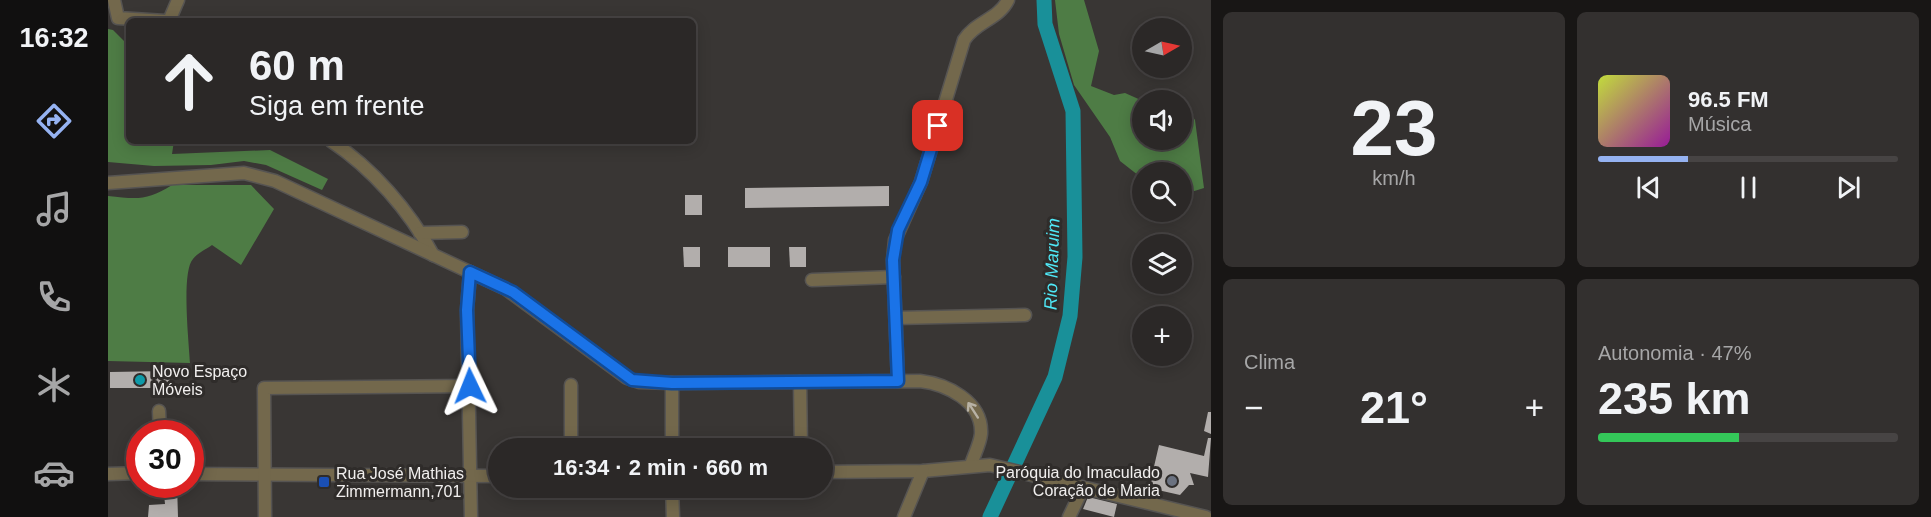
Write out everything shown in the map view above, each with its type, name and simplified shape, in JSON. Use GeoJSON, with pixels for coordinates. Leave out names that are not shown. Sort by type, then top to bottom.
{"type":"FeatureCollection","features":[{"type":"Feature","properties":{"kind":"street"},"geometry":{"type":"LineString","coordinates":[[114,0],[118,18],[126,18]]}},
{"type":"Feature","properties":{"kind":"street"},"geometry":{"type":"LineString","coordinates":[[169,18],[178,0]]}},
{"type":"Feature","properties":{"kind":"street"},"geometry":{"type":"LineString","coordinates":[[898,381],[894,251],[898,230],[921,182],[961,47],[972,30],[1002,10],[1008,0]]}},
{"type":"Feature","properties":{"kind":"street"},"geometry":{"type":"LineString","coordinates":[[335,144],[367,169],[420,233],[433,255]]}},
{"type":"Feature","properties":{"kind":"street"},"geometry":{"type":"LineString","coordinates":[[108,183],[140,183],[229,173],[253,174],[314,198],[513,292],[627,378],[639,382],[898,381],[943,385],[967,402],[980,426],[981,435],[971,465]]}},
{"type":"Feature","properties":{"kind":"street"},"geometry":{"type":"LineString","coordinates":[[420,233],[462,232]]}},
{"type":"Feature","properties":{"kind":"street"},"geometry":{"type":"LineString","coordinates":[[470,272],[467,310],[471,517]]}},
{"type":"Feature","properties":{"kind":"street"},"geometry":{"type":"LineString","coordinates":[[812,280],[894,277]]}},
{"type":"Feature","properties":{"kind":"street"},"geometry":{"type":"LineString","coordinates":[[896,318],[1025,315]]}},
{"type":"Feature","properties":{"kind":"street"},"geometry":{"type":"LineString","coordinates":[[800,382],[801,438]]}},
{"type":"Feature","properties":{"kind":"street"},"geometry":{"type":"LineString","coordinates":[[672,383],[672,438]]}},
{"type":"Feature","properties":{"kind":"street"},"geometry":{"type":"LineString","coordinates":[[571,385],[572,438]]}},
{"type":"Feature","properties":{"kind":"street"},"geometry":{"type":"LineString","coordinates":[[265,517],[264,388],[470,386]]}},
{"type":"Feature","properties":{"kind":"street"},"geometry":{"type":"LineString","coordinates":[[159,411],[159,420]]}},
{"type":"Feature","properties":{"kind":"street"},"geometry":{"type":"LineString","coordinates":[[833,472],[923,471],[971,465],[1006,469],[1206,517]]}},
{"type":"Feature","properties":{"kind":"street"},"geometry":{"type":"LineString","coordinates":[[904,517],[923,471]]}},
{"type":"Feature","properties":{"kind":"street"},"geometry":{"type":"LineString","coordinates":[[108,474],[126,473]]}},
{"type":"Feature","properties":{"kind":"street"},"geometry":{"type":"LineString","coordinates":[[204,474],[488,476]]}},
{"type":"Feature","properties":{"kind":"street"},"geometry":{"type":"LineString","coordinates":[[1069,517],[1083,488]]}},
{"type":"Feature","properties":{"kind":"street"},"geometry":{"type":"LineString","coordinates":[[672,498],[673,517]]}},
{"type":"Feature","properties":{"kind":"green space"},"geometry":{"type":"Polygon","coordinates":[[[1055,0],[1084,0],[1099,51],[1091,86],[1114,95],[1125,93],[1132,96],[1132,150],[1192,150],[1192,116],[1195,120],[1204,188],[1192,192],[1192,162],[1132,162],[1132,170],[1120,161],[1110,137],[1074,85],[1059,34],[1055,0]]]}},
{"type":"Feature","properties":{"kind":"green space"},"geometry":{"type":"Polygon","coordinates":[[[108,29],[113,30],[126,43],[126,144],[174,144],[172,154],[270,150],[328,179],[322,190],[266,165],[244,161],[211,165],[154,166],[108,162],[108,29]]]}},
{"type":"Feature","properties":{"kind":"green space"},"geometry":{"type":"Polygon","coordinates":[[[172,185],[251,185],[274,209],[241,265],[212,245],[199,253],[189,266],[187,325],[190,363],[108,361],[108,196],[142,198],[156,194],[172,185]]]}},
{"type":"Feature","properties":{"kind":"building"},"geometry":{"type":"Polygon","coordinates":[[[889,186],[889,206],[745,208],[745,188],[889,186]]]}},
{"type":"Feature","properties":{"kind":"building"},"geometry":{"type":"Polygon","coordinates":[[[685,195],[702,195],[702,215],[685,215],[685,195]]]}},
{"type":"Feature","properties":{"kind":"building"},"geometry":{"type":"Polygon","coordinates":[[[683,247],[700,247],[700,267],[684,267],[683,247]]]}},
{"type":"Feature","properties":{"kind":"building"},"geometry":{"type":"Polygon","coordinates":[[[728,247],[770,247],[770,267],[728,267],[728,247]]]}},
{"type":"Feature","properties":{"kind":"building"},"geometry":{"type":"Polygon","coordinates":[[[789,247],[806,247],[806,267],[790,267],[789,247]]]}},
{"type":"Feature","properties":{"kind":"building","name":"Novo Espaço Móveis"},"geometry":{"type":"Polygon","coordinates":[[[169,371],[170,388],[110,388],[110,372],[169,371]]]}},
{"type":"Feature","properties":{"kind":"building"},"geometry":{"type":"Polygon","coordinates":[[[1208,412],[1211,412],[1211,434],[1204,431],[1208,412]]]}},
{"type":"Feature","properties":{"kind":"building"},"geometry":{"type":"Polygon","coordinates":[[[1208,438],[1211,438],[1208,477],[1190,473],[1194,485],[1189,485],[1180,495],[1149,488],[1159,445],[1204,456],[1208,438]]]}},
{"type":"Feature","properties":{"kind":"building"},"geometry":{"type":"Polygon","coordinates":[[[1088,497],[1117,504],[1114,517],[1083,509],[1088,497]]]}},
{"type":"Feature","properties":{"kind":"building"},"geometry":{"type":"Polygon","coordinates":[[[164,498],[177,498],[178,517],[148,517],[149,505],[165,504],[164,498]]]}},
{"type":"Feature","properties":{"kind":"waterway","name":"Rio Maruim"},"geometry":{"type":"LineString","coordinates":[[990,517],[1055,377],[1070,316],[1075,257],[1073,111],[1045,24],[1044,0]]}},
{"type":"Feature","properties":{"kind":"place","name":"Novo Espaço Móveis"},"geometry":{"type":"Point","coordinates":[140,380]}},
{"type":"Feature","properties":{"kind":"place","name":"Paróquia do Imaculado Coração de Maria"},"geometry":{"type":"Point","coordinates":[1172,481]}},
{"type":"Feature","properties":{"kind":"place","name":"Rua José Mathias Zimmermann,701"},"geometry":{"type":"Point","coordinates":[324,482]}},
{"type":"Feature","properties":{"kind":"route"},"geometry":{"type":"LineString","coordinates":[[470,386],[467,310],[470,272],[513,292],[627,378],[639,382],[898,381],[893,260],[895,240],[901,222],[921,182],[938,126]]}}]}
